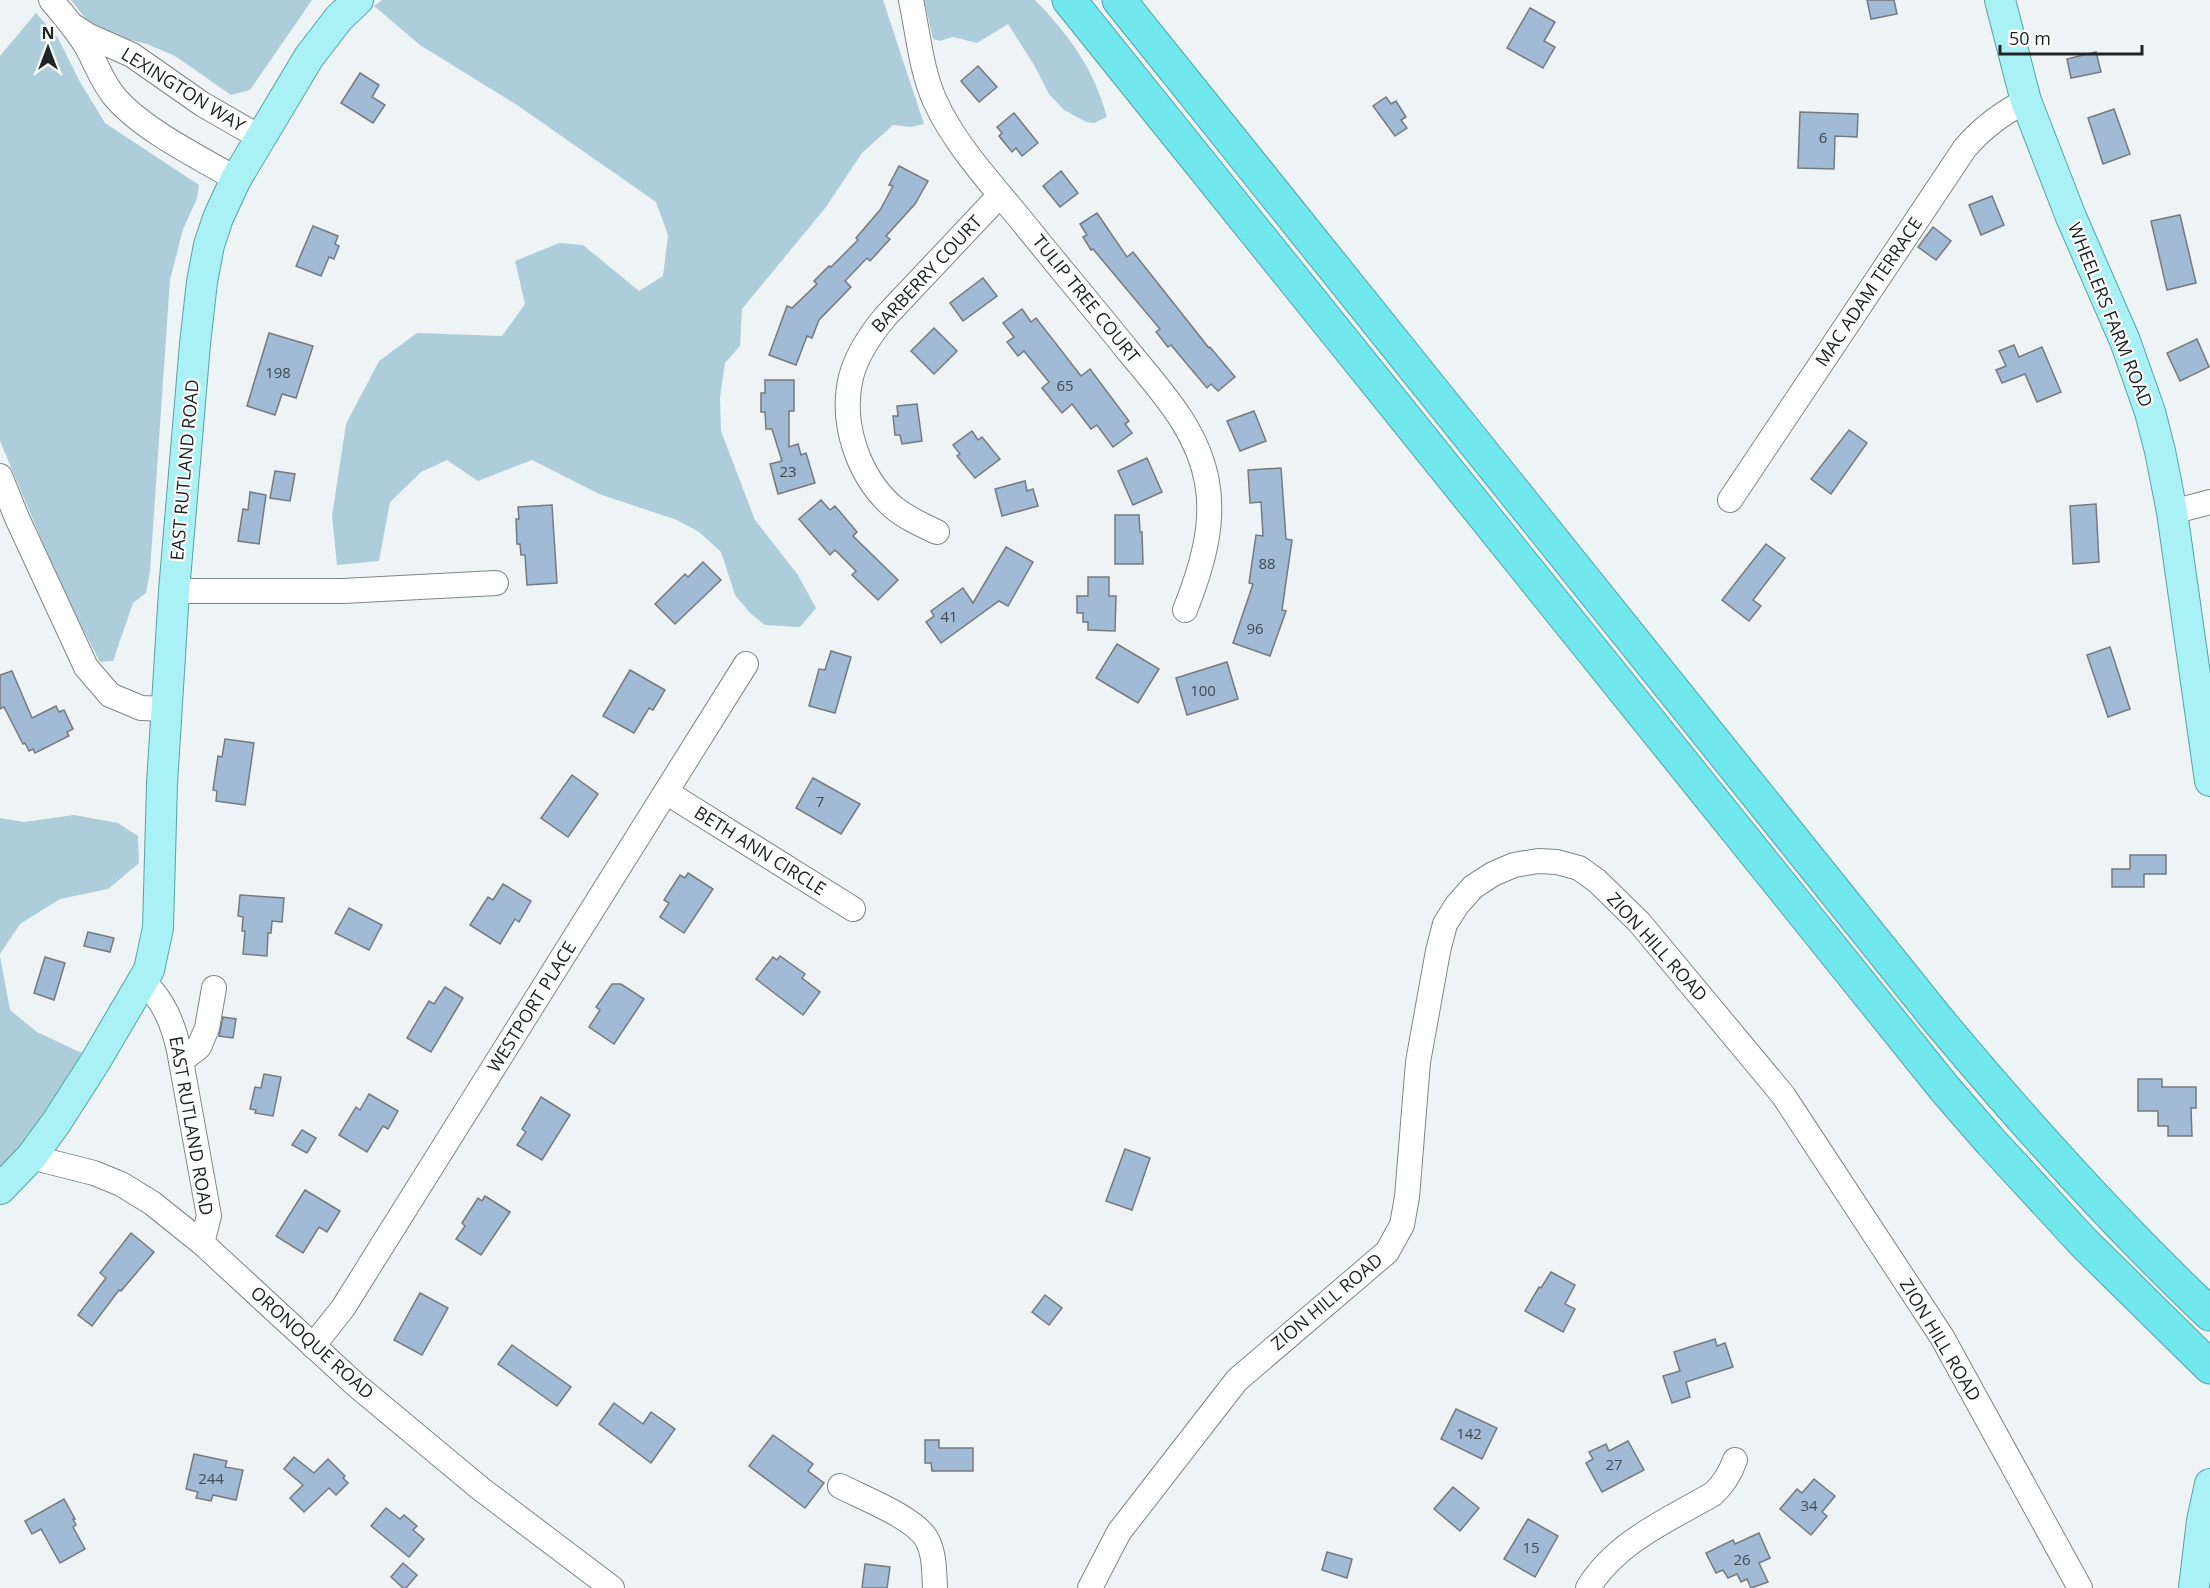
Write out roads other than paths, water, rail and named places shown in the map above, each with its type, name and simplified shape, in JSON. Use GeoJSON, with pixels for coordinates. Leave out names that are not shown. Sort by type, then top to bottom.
{"type":"FeatureCollection","features":[{"type":"Feature","properties":{"kind":"highway"},"geometry":{"type":"LineString","coordinates":[[1070,0],[1945,1089],[2084,1244],[2210,1366]]}},
{"type":"Feature","properties":{"kind":"highway"},"geometry":{"type":"LineString","coordinates":[[1119,0],[1938,1020],[2074,1177],[2210,1314]]}},
{"type":"Feature","properties":{"kind":"main road","name":"EAST RUTLAND ROAD"},"geometry":{"type":"LineString","coordinates":[[31,1157],[69,1104],[144,982],[153,958],[158,928],[166,709],[174,591],[202,282],[209,245],[218,218],[236,179],[309,57],[339,18],[358,0]]}},
{"type":"Feature","properties":{"kind":"main road","name":"WHEELERS FARM ROAD"},"geometry":{"type":"LineString","coordinates":[[2000,0],[2026,101],[2071,217],[2137,375],[2160,451],[2172,512],[2210,781]]}},
{"type":"Feature","properties":{"kind":"main road"},"geometry":{"type":"LineString","coordinates":[[0,1189],[31,1157]]}},
{"type":"Feature","properties":{"kind":"main road"},"geometry":{"type":"LineString","coordinates":[[2194,1588],[2202,1521],[2210,1484]]}},
{"type":"Feature","properties":{"kind":"street","name":"LEXINGTON WAY"},"geometry":{"type":"LineString","coordinates":[[51,0],[86,45],[115,98],[155,129],[236,179]]}},
{"type":"Feature","properties":{"kind":"street","name":"TULIP TREE COURT"},"geometry":{"type":"LineString","coordinates":[[911,0],[927,78],[935,101],[964,148],[1158,387],[1192,436],[1207,483],[1209,509],[1202,561],[1185,610]]}},
{"type":"Feature","properties":{"kind":"street","name":"LEXINGTON WAY"},"geometry":{"type":"LineString","coordinates":[[73,26],[132,56],[202,104],[261,138]]}},
{"type":"Feature","properties":{"kind":"street","name":"MAC ADAM TERRACE"},"geometry":{"type":"LineString","coordinates":[[1730,500],[1965,148],[1993,121],[2026,101]]}},
{"type":"Feature","properties":{"kind":"street","name":"BARBERRY COURT"},"geometry":{"type":"LineString","coordinates":[[937,532],[895,509],[877,492],[864,471],[854,447],[849,421],[848,396],[859,355],[870,335],[1000,195]]}},
{"type":"Feature","properties":{"kind":"street"},"geometry":{"type":"LineString","coordinates":[[0,476],[86,667],[110,695],[141,708],[166,709]]}},
{"type":"Feature","properties":{"kind":"street"},"geometry":{"type":"LineString","coordinates":[[2172,512],[2210,502]]}},
{"type":"Feature","properties":{"kind":"street"},"geometry":{"type":"LineString","coordinates":[[174,591],[343,591],[496,582]]}},
{"type":"Feature","properties":{"kind":"street","name":"WESTPORT PLACE"},"geometry":{"type":"LineString","coordinates":[[313,1346],[350,1298],[747,664]]}},
{"type":"Feature","properties":{"kind":"street","name":"BETH ANN CIRCLE"},"geometry":{"type":"LineString","coordinates":[[666,792],[853,909]]}},
{"type":"Feature","properties":{"kind":"street","name":"ZION HILL ROAD"},"geometry":{"type":"LineString","coordinates":[[1090,1588],[1119,1532],[1237,1380],[1387,1252],[1402,1225],[1407,1197],[1418,1062],[1445,924],[1457,905],[1473,887],[1503,870],[1538,861],[1557,862],[1579,868],[1597,881],[1639,922],[1783,1095],[1942,1337],[2080,1588]]}},
{"type":"Feature","properties":{"kind":"street","name":"EAST RUTLAND ROAD"},"geometry":{"type":"LineString","coordinates":[[144,982],[157,995],[175,1031],[209,1216],[202,1243]]}},
{"type":"Feature","properties":{"kind":"street"},"geometry":{"type":"LineString","coordinates":[[181,1061],[199,1047],[207,1028],[214,988]]}},
{"type":"Feature","properties":{"kind":"street","name":"ORONOQUE ROAD"},"geometry":{"type":"LineString","coordinates":[[31,1157],[94,1173],[121,1184],[152,1203],[202,1243],[313,1346],[481,1489],[612,1588]]}},
{"type":"Feature","properties":{"kind":"street"},"geometry":{"type":"LineString","coordinates":[[1588,1588],[1612,1556],[1629,1543],[1713,1494],[1727,1478],[1735,1460]]}},
{"type":"Feature","properties":{"kind":"street"},"geometry":{"type":"LineString","coordinates":[[840,1486],[916,1525],[927,1540],[933,1558],[935,1588]]}}]}
